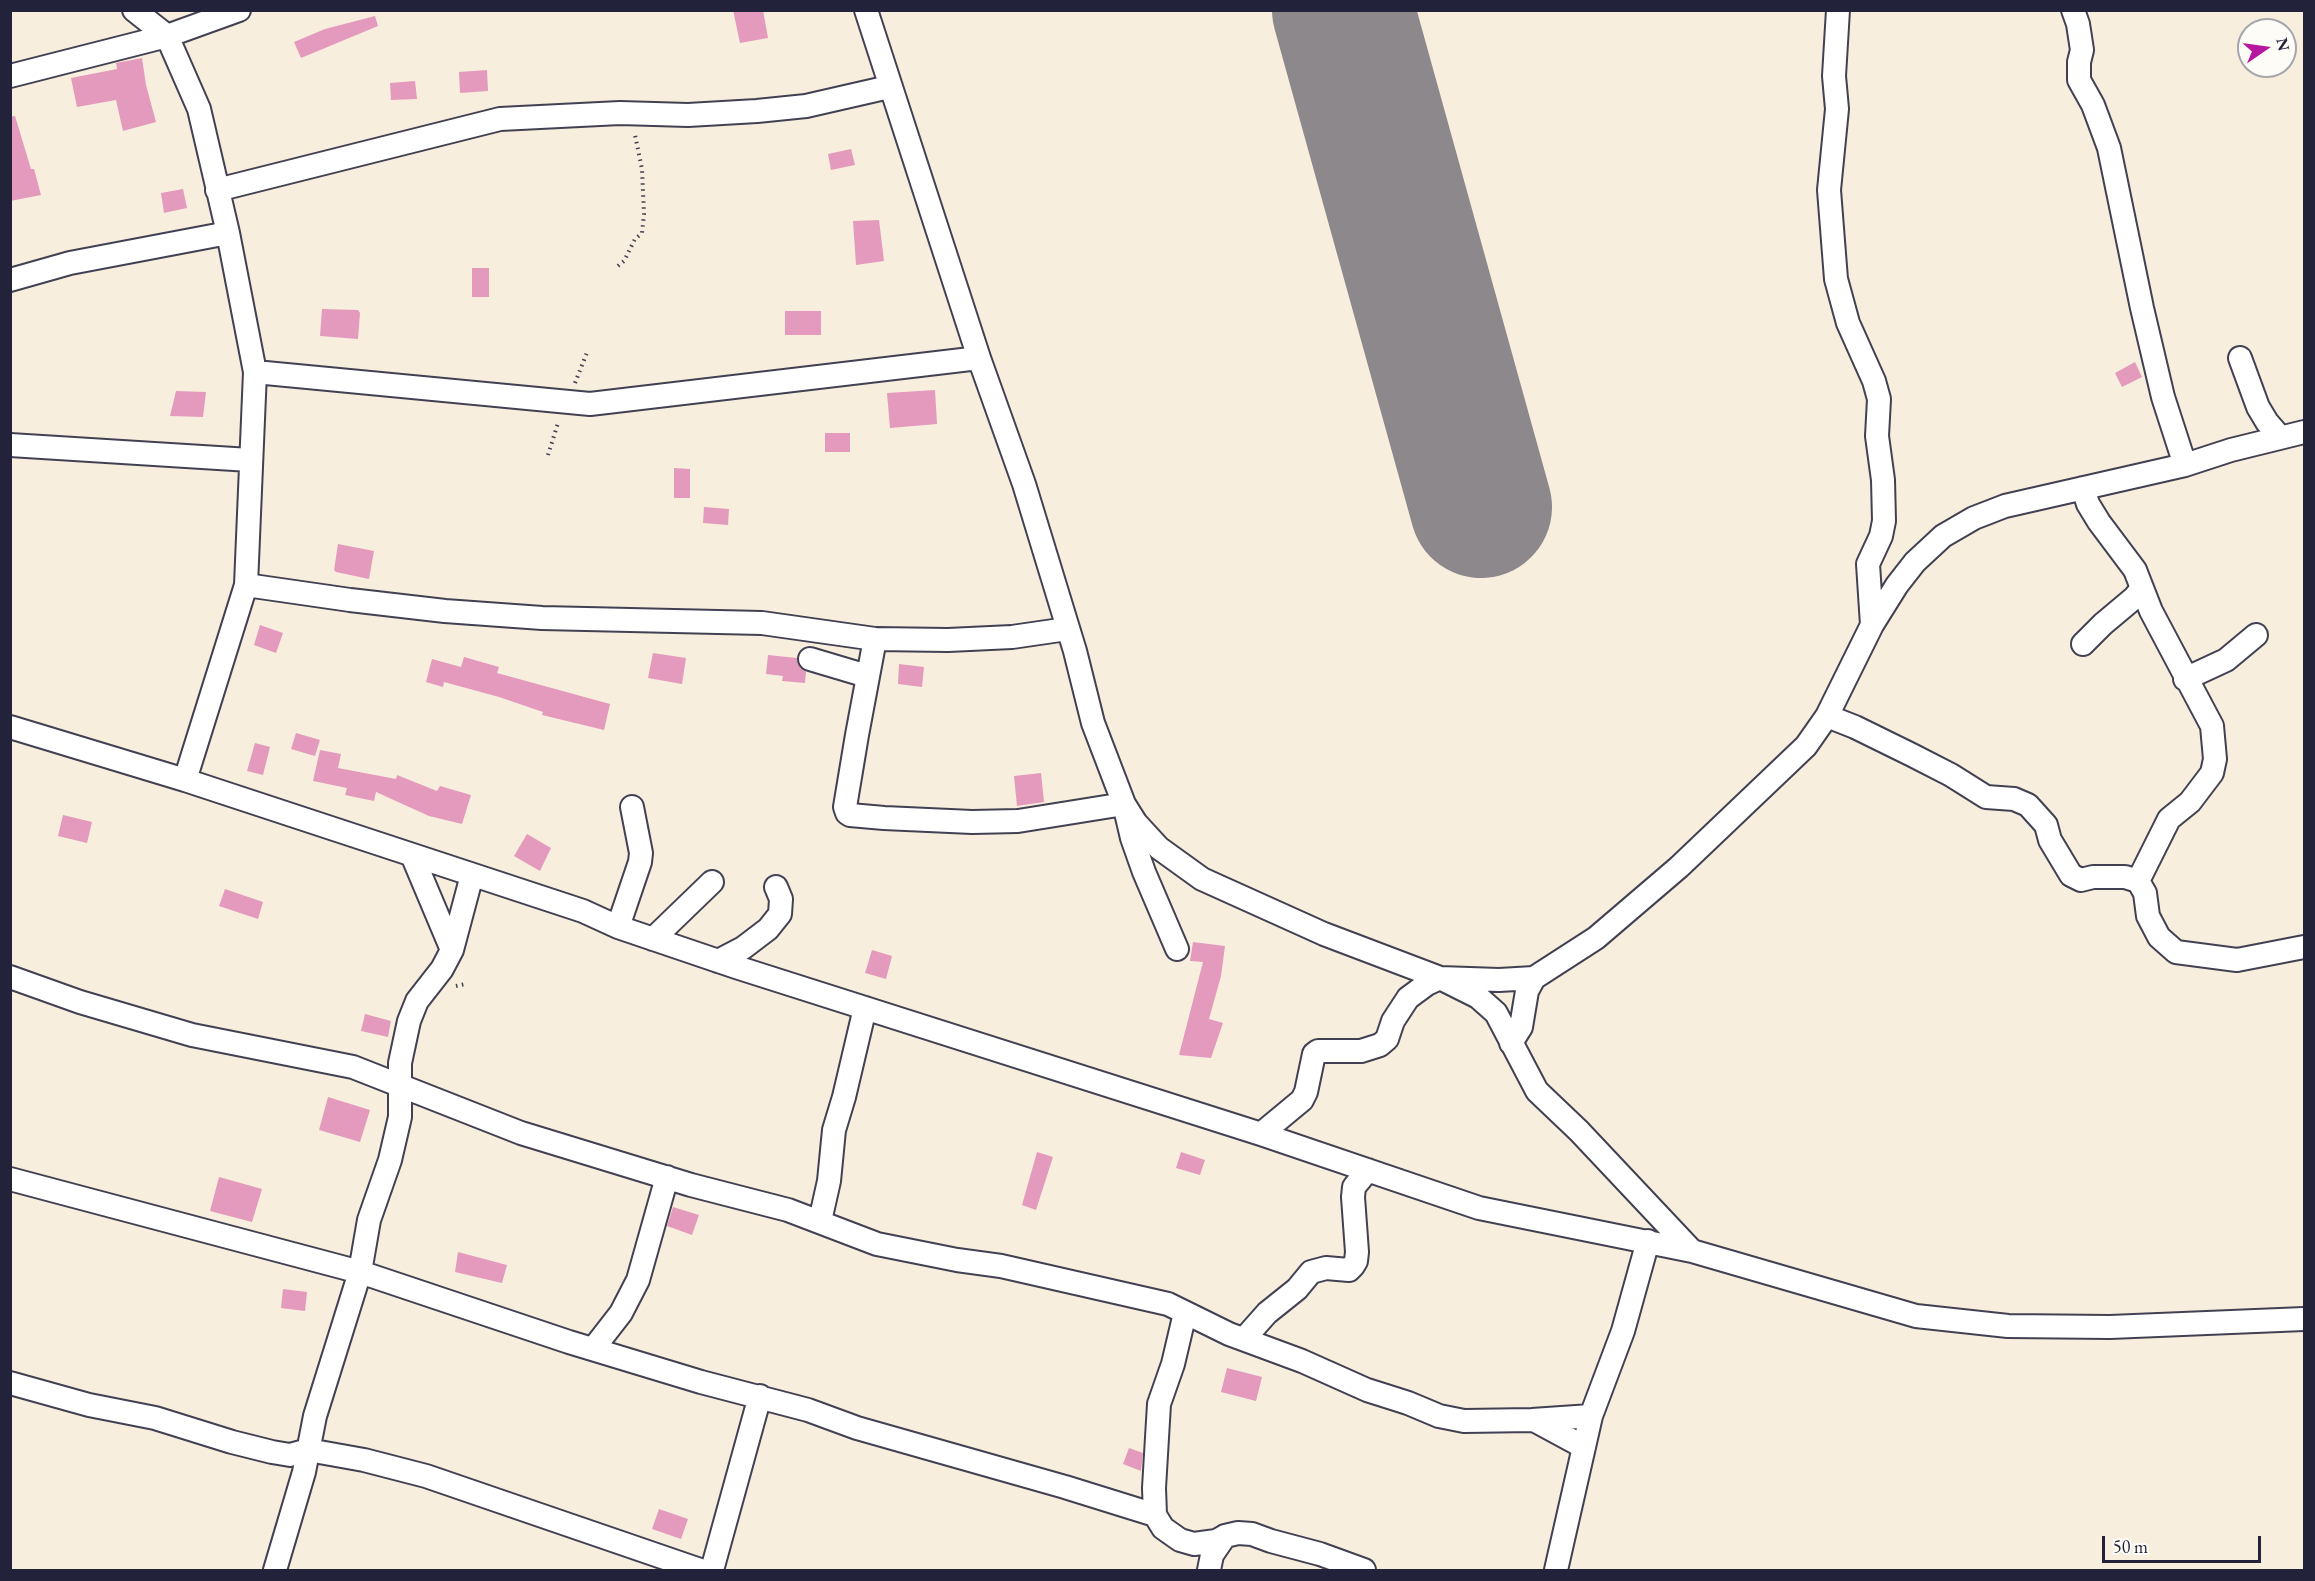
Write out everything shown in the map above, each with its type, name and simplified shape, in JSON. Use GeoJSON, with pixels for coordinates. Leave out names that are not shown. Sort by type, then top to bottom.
{"type":"FeatureCollection","features":[{"type":"Feature","properties":{"kind":"street"},"geometry":{"type":"LineString","coordinates":[[134,10],[167,36],[199,109],[228,233],[255,372],[246,585],[185,780]]}},
{"type":"Feature","properties":{"kind":"street"},"geometry":{"type":"LineString","coordinates":[[10,76],[167,36],[239,10]]}},
{"type":"Feature","properties":{"kind":"street"},"geometry":{"type":"LineString","coordinates":[[866,10],[889,87],[979,358],[1024,484],[1093,723],[1124,804],[1132,838],[1144,872],[1176,949]]}},
{"type":"Feature","properties":{"kind":"street"},"geometry":{"type":"LineString","coordinates":[[1838,10],[1834,76],[1837,109],[1829,190],[1836,279],[1848,323],[1874,381],[1879,399],[1877,436],[1884,521],[1881,536],[1868,564],[1872,625]]}},
{"type":"Feature","properties":{"kind":"street"},"geometry":{"type":"LineString","coordinates":[[2073,10],[2078,24],[2082,50],[2079,80],[2093,105],[2109,147],[2139,297],[2163,397],[2185,465]]}},
{"type":"Feature","properties":{"kind":"street"},"geometry":{"type":"LineString","coordinates":[[217,190],[500,119],[631,114],[688,115],[757,111],[806,106],[889,87]]}},
{"type":"Feature","properties":{"kind":"street"},"geometry":{"type":"LineString","coordinates":[[10,280],[70,263],[228,233]]}},
{"type":"Feature","properties":{"kind":"street"},"geometry":{"type":"LineString","coordinates":[[255,372],[590,404],[979,358]]}},
{"type":"Feature","properties":{"kind":"street"},"geometry":{"type":"LineString","coordinates":[[2240,358],[2258,407],[2280,437]]}},
{"type":"Feature","properties":{"kind":"street"},"geometry":{"type":"LineString","coordinates":[[1511,1043],[1521,1027],[1527,991],[1534,978],[1596,938],[1679,867],[1806,746],[1827,716],[1872,625],[1909,569],[1944,536],[1974,518],[2005,506],[2185,465],[2304,432]]}},
{"type":"Feature","properties":{"kind":"street"},"geometry":{"type":"LineString","coordinates":[[10,445],[250,460]]}},
{"type":"Feature","properties":{"kind":"street"},"geometry":{"type":"LineString","coordinates":[[2084,488],[2088,504],[2134,570],[2185,679],[2212,726],[2215,759],[2212,773],[2196,794],[2169,819],[2138,881]]}},
{"type":"Feature","properties":{"kind":"street"},"geometry":{"type":"LineString","coordinates":[[246,585],[445,611],[542,618],[762,623],[875,639],[948,640],[1012,637],[1067,629]]}},
{"type":"Feature","properties":{"kind":"street"},"geometry":{"type":"LineString","coordinates":[[2083,644],[2142,588]]}},
{"type":"Feature","properties":{"kind":"street"},"geometry":{"type":"LineString","coordinates":[[2185,679],[2226,660],[2256,635]]}},
{"type":"Feature","properties":{"kind":"street"},"geometry":{"type":"LineString","coordinates":[[875,639],[845,807],[850,815],[884,819],[1018,821],[1124,804]]}},
{"type":"Feature","properties":{"kind":"street"},"geometry":{"type":"LineString","coordinates":[[810,659],[867,676]]}},
{"type":"Feature","properties":{"kind":"street"},"geometry":{"type":"LineString","coordinates":[[1827,716],[1912,755],[1951,775],[1968,788],[1986,797],[2014,799],[2028,805],[2046,825],[2050,840],[2071,875],[2081,880],[2093,877],[2125,877],[2138,881],[2145,893],[2148,915],[2159,938],[2176,952],[2237,960],[2304,947]]}},
{"type":"Feature","properties":{"kind":"street"},"geometry":{"type":"LineString","coordinates":[[10,727],[185,780],[583,911],[618,927],[718,961],[1268,1136],[1479,1208],[1692,1251],[1916,1316],[2008,1326],[2110,1327],[2304,1318]]}},
{"type":"Feature","properties":{"kind":"street"},"geometry":{"type":"LineString","coordinates":[[1124,804],[1136,823],[1159,848],[1202,879],[1324,934],[1440,978],[1478,997],[1496,1013],[1537,1092],[1579,1131],[1692,1251]]}},
{"type":"Feature","properties":{"kind":"street"},"geometry":{"type":"LineString","coordinates":[[618,927],[640,862],[632,807]]}},
{"type":"Feature","properties":{"kind":"street"},"geometry":{"type":"LineString","coordinates":[[412,855],[452,950]]}},
{"type":"Feature","properties":{"kind":"street"},"geometry":{"type":"LineString","coordinates":[[275,1570],[315,1416],[360,1272],[369,1220],[390,1160],[400,1117],[402,1085],[400,1063],[409,1021],[417,1001],[442,969],[452,950],[472,874]]}},
{"type":"Feature","properties":{"kind":"street"},"geometry":{"type":"LineString","coordinates":[[653,939],[712,882]]}},
{"type":"Feature","properties":{"kind":"street"},"geometry":{"type":"LineString","coordinates":[[718,961],[751,942],[768,929],[780,914],[781,899],[776,887]]}},
{"type":"Feature","properties":{"kind":"street"},"geometry":{"type":"LineString","coordinates":[[10,977],[80,1002],[192,1035],[353,1066],[521,1133],[667,1177],[788,1210],[877,1244],[903,1251],[1001,1266],[1115,1290],[1168,1304],[1229,1334],[1302,1361],[1366,1390],[1408,1403],[1439,1416],[1464,1421],[1591,1416]]}},
{"type":"Feature","properties":{"kind":"street"},"geometry":{"type":"LineString","coordinates":[[1268,1136],[1283,1116],[1302,1100],[1306,1092],[1314,1054],[1318,1051],[1361,1051],[1380,1045],[1387,1039],[1393,1021],[1408,998],[1427,984],[1440,978],[1499,980],[1534,978]]}},
{"type":"Feature","properties":{"kind":"street"},"geometry":{"type":"LineString","coordinates":[[820,1221],[829,1181],[834,1130],[866,1008]]}},
{"type":"Feature","properties":{"kind":"street"},"geometry":{"type":"LineString","coordinates":[[1244,1340],[1267,1313],[1296,1289],[1311,1272],[1326,1268],[1349,1269],[1353,1266],[1357,1252],[1354,1187],[1368,1170]]}},
{"type":"Feature","properties":{"kind":"street"},"geometry":{"type":"LineString","coordinates":[[593,1349],[621,1313],[638,1280],[667,1177]]}},
{"type":"Feature","properties":{"kind":"street"},"geometry":{"type":"LineString","coordinates":[[10,1179],[360,1272],[593,1349],[701,1382],[808,1410],[856,1428],[1155,1515]]}},
{"type":"Feature","properties":{"kind":"street"},"geometry":{"type":"LineString","coordinates":[[1556,1570],[1591,1416],[1623,1331],[1648,1241]]}},
{"type":"Feature","properties":{"kind":"street"},"geometry":{"type":"LineString","coordinates":[[1185,1313],[1173,1364],[1160,1404],[1154,1488],[1155,1515],[1163,1528],[1180,1540],[1194,1544],[1216,1541],[1238,1533],[1252,1534],[1318,1562],[1342,1561],[1354,1569]]}},
{"type":"Feature","properties":{"kind":"street"},"geometry":{"type":"LineString","coordinates":[[10,1383],[89,1405],[155,1418],[272,1452],[290,1455],[308,1450],[364,1460],[426,1476],[700,1570]]}},
{"type":"Feature","properties":{"kind":"street"},"geometry":{"type":"LineString","coordinates":[[712,1570],[760,1396]]}},
{"type":"Feature","properties":{"kind":"street"},"geometry":{"type":"LineString","coordinates":[[1532,1420],[1584,1446]]}},
{"type":"Feature","properties":{"kind":"street"},"geometry":{"type":"LineString","coordinates":[[1209,1570],[1212,1556],[1225,1536]]}},
{"type":"Feature","properties":{"kind":"path"},"geometry":{"type":"LineString","coordinates":[[618,266],[624,261],[635,239],[642,232],[644,214],[642,169],[631,114]]}},
{"type":"Feature","properties":{"kind":"path"},"geometry":{"type":"LineString","coordinates":[[548,455],[565,400],[577,380],[588,350]]}},
{"type":"Feature","properties":{"kind":"building"},"geometry":{"type":"Polygon","coordinates":[[[733,10],[763,10],[768,38],[740,43],[733,10]]]}},
{"type":"Feature","properties":{"kind":"building"},"geometry":{"type":"Polygon","coordinates":[[[375,16],[378,26],[301,58],[294,42],[325,29],[375,16]]]}},
{"type":"Feature","properties":{"kind":"building"},"geometry":{"type":"Polygon","coordinates":[[[142,58],[146,85],[156,122],[123,131],[116,100],[77,107],[71,78],[117,69],[116,63],[142,58]]]}},
{"type":"Feature","properties":{"kind":"building"},"geometry":{"type":"Polygon","coordinates":[[[487,70],[488,91],[460,93],[459,72],[487,70]]]}},
{"type":"Feature","properties":{"kind":"building"},"geometry":{"type":"Polygon","coordinates":[[[415,81],[417,99],[391,100],[390,83],[415,81]]]}},
{"type":"Feature","properties":{"kind":"building"},"geometry":{"type":"Polygon","coordinates":[[[15,116],[41,195],[10,201],[10,117],[15,116]]]}},
{"type":"Feature","properties":{"kind":"building"},"geometry":{"type":"Polygon","coordinates":[[[851,149],[855,165],[831,170],[828,154],[851,149]]]}},
{"type":"Feature","properties":{"kind":"building"},"geometry":{"type":"Polygon","coordinates":[[[183,189],[187,208],[164,213],[161,193],[183,189]]]}},
{"type":"Feature","properties":{"kind":"building"},"geometry":{"type":"Polygon","coordinates":[[[879,220],[884,261],[856,265],[853,221],[879,220]]]}},
{"type":"Feature","properties":{"kind":"building"},"geometry":{"type":"Polygon","coordinates":[[[472,268],[489,268],[489,297],[472,297],[472,268]]]}},
{"type":"Feature","properties":{"kind":"building"},"geometry":{"type":"Polygon","coordinates":[[[322,309],[358,310],[360,313],[358,339],[320,336],[322,309]]]}},
{"type":"Feature","properties":{"kind":"building"},"geometry":{"type":"Polygon","coordinates":[[[785,311],[821,311],[821,335],[785,335],[785,311]]]}},
{"type":"Feature","properties":{"kind":"building"},"geometry":{"type":"Polygon","coordinates":[[[2135,362],[2142,377],[2122,387],[2115,373],[2135,362]]]}},
{"type":"Feature","properties":{"kind":"building"},"geometry":{"type":"Polygon","coordinates":[[[935,390],[937,424],[890,428],[887,393],[935,390]]]}},
{"type":"Feature","properties":{"kind":"building"},"geometry":{"type":"Polygon","coordinates":[[[176,391],[206,392],[203,417],[170,416],[176,391]]]}},
{"type":"Feature","properties":{"kind":"building"},"geometry":{"type":"Polygon","coordinates":[[[825,433],[850,433],[850,452],[825,452],[825,433]]]}},
{"type":"Feature","properties":{"kind":"building"},"geometry":{"type":"Polygon","coordinates":[[[674,468],[690,469],[690,498],[674,498],[674,468]]]}},
{"type":"Feature","properties":{"kind":"building"},"geometry":{"type":"Polygon","coordinates":[[[704,507],[729,509],[728,525],[703,523],[704,507]]]}},
{"type":"Feature","properties":{"kind":"building"},"geometry":{"type":"Polygon","coordinates":[[[338,544],[374,551],[369,579],[334,570],[338,544]]]}},
{"type":"Feature","properties":{"kind":"building"},"geometry":{"type":"Polygon","coordinates":[[[260,625],[283,633],[276,653],[254,645],[260,625]]]}},
{"type":"Feature","properties":{"kind":"building"},"geometry":{"type":"Polygon","coordinates":[[[653,653],[686,658],[682,684],[648,678],[653,653]]]}},
{"type":"Feature","properties":{"kind":"building"},"geometry":{"type":"Polygon","coordinates":[[[768,655],[797,658],[800,668],[806,672],[805,683],[782,681],[783,676],[766,674],[768,655]]]}},
{"type":"Feature","properties":{"kind":"building"},"geometry":{"type":"Polygon","coordinates":[[[464,657],[499,667],[497,673],[610,704],[604,730],[542,715],[543,712],[499,697],[444,682],[443,687],[426,682],[432,659],[461,667],[464,657]]]}},
{"type":"Feature","properties":{"kind":"building"},"geometry":{"type":"Polygon","coordinates":[[[899,664],[924,667],[922,687],[898,684],[899,664]]]}},
{"type":"Feature","properties":{"kind":"building"},"geometry":{"type":"Polygon","coordinates":[[[296,733],[320,740],[315,756],[291,749],[296,733]]]}},
{"type":"Feature","properties":{"kind":"building"},"geometry":{"type":"Polygon","coordinates":[[[255,743],[270,747],[263,775],[247,771],[255,743]]]}},
{"type":"Feature","properties":{"kind":"building"},"geometry":{"type":"Polygon","coordinates":[[[320,750],[341,754],[338,768],[396,779],[397,775],[437,791],[440,786],[471,795],[462,824],[429,816],[376,792],[374,801],[345,795],[347,788],[313,781],[320,750]]]}},
{"type":"Feature","properties":{"kind":"building"},"geometry":{"type":"Polygon","coordinates":[[[1041,773],[1044,802],[1017,806],[1014,776],[1041,773]]]}},
{"type":"Feature","properties":{"kind":"building"},"geometry":{"type":"Polygon","coordinates":[[[63,815],[92,822],[87,843],[58,836],[63,815]]]}},
{"type":"Feature","properties":{"kind":"building"},"geometry":{"type":"Polygon","coordinates":[[[527,834],[551,848],[540,871],[514,856],[527,834]]]}},
{"type":"Feature","properties":{"kind":"building"},"geometry":{"type":"Polygon","coordinates":[[[225,889],[263,902],[258,919],[219,906],[225,889]]]}},
{"type":"Feature","properties":{"kind":"building"},"geometry":{"type":"Polygon","coordinates":[[[1193,942],[1225,946],[1221,976],[1209,1019],[1223,1023],[1211,1058],[1179,1055],[1203,962],[1190,961],[1193,942]]]}},
{"type":"Feature","properties":{"kind":"building"},"geometry":{"type":"Polygon","coordinates":[[[872,950],[892,956],[886,979],[865,973],[872,950]]]}},
{"type":"Feature","properties":{"kind":"building"},"geometry":{"type":"Polygon","coordinates":[[[365,1014],[391,1021],[388,1037],[361,1031],[365,1014]]]}},
{"type":"Feature","properties":{"kind":"building"},"geometry":{"type":"Polygon","coordinates":[[[328,1097],[370,1110],[360,1142],[319,1130],[328,1097]]]}},
{"type":"Feature","properties":{"kind":"building"},"geometry":{"type":"Polygon","coordinates":[[[1037,1152],[1053,1157],[1036,1210],[1022,1205],[1037,1152]]]}},
{"type":"Feature","properties":{"kind":"building"},"geometry":{"type":"Polygon","coordinates":[[[1181,1152],[1205,1160],[1200,1175],[1176,1168],[1181,1152]]]}},
{"type":"Feature","properties":{"kind":"building"},"geometry":{"type":"Polygon","coordinates":[[[219,1177],[262,1189],[252,1222],[210,1211],[219,1177]]]}},
{"type":"Feature","properties":{"kind":"building"},"geometry":{"type":"Polygon","coordinates":[[[673,1207],[699,1215],[692,1235],[667,1226],[673,1207]]]}},
{"type":"Feature","properties":{"kind":"building"},"geometry":{"type":"Polygon","coordinates":[[[458,1252],[507,1265],[502,1283],[455,1272],[458,1252]]]}},
{"type":"Feature","properties":{"kind":"building"},"geometry":{"type":"Polygon","coordinates":[[[283,1289],[307,1292],[305,1311],[281,1308],[283,1289]]]}},
{"type":"Feature","properties":{"kind":"building"},"geometry":{"type":"Polygon","coordinates":[[[1227,1368],[1262,1377],[1256,1401],[1221,1392],[1227,1368]]]}},
{"type":"Feature","properties":{"kind":"building"},"geometry":{"type":"Polygon","coordinates":[[[1129,1448],[1143,1453],[1141,1471],[1123,1464],[1129,1448]]]}},
{"type":"Feature","properties":{"kind":"building"},"geometry":{"type":"Polygon","coordinates":[[[659,1509],[688,1519],[681,1539],[652,1529],[659,1509]]]}},
{"type":"Feature","properties":{"kind":"runway"},"geometry":{"type":"LineString","coordinates":[[1343,10],[1481,507]]}}]}
